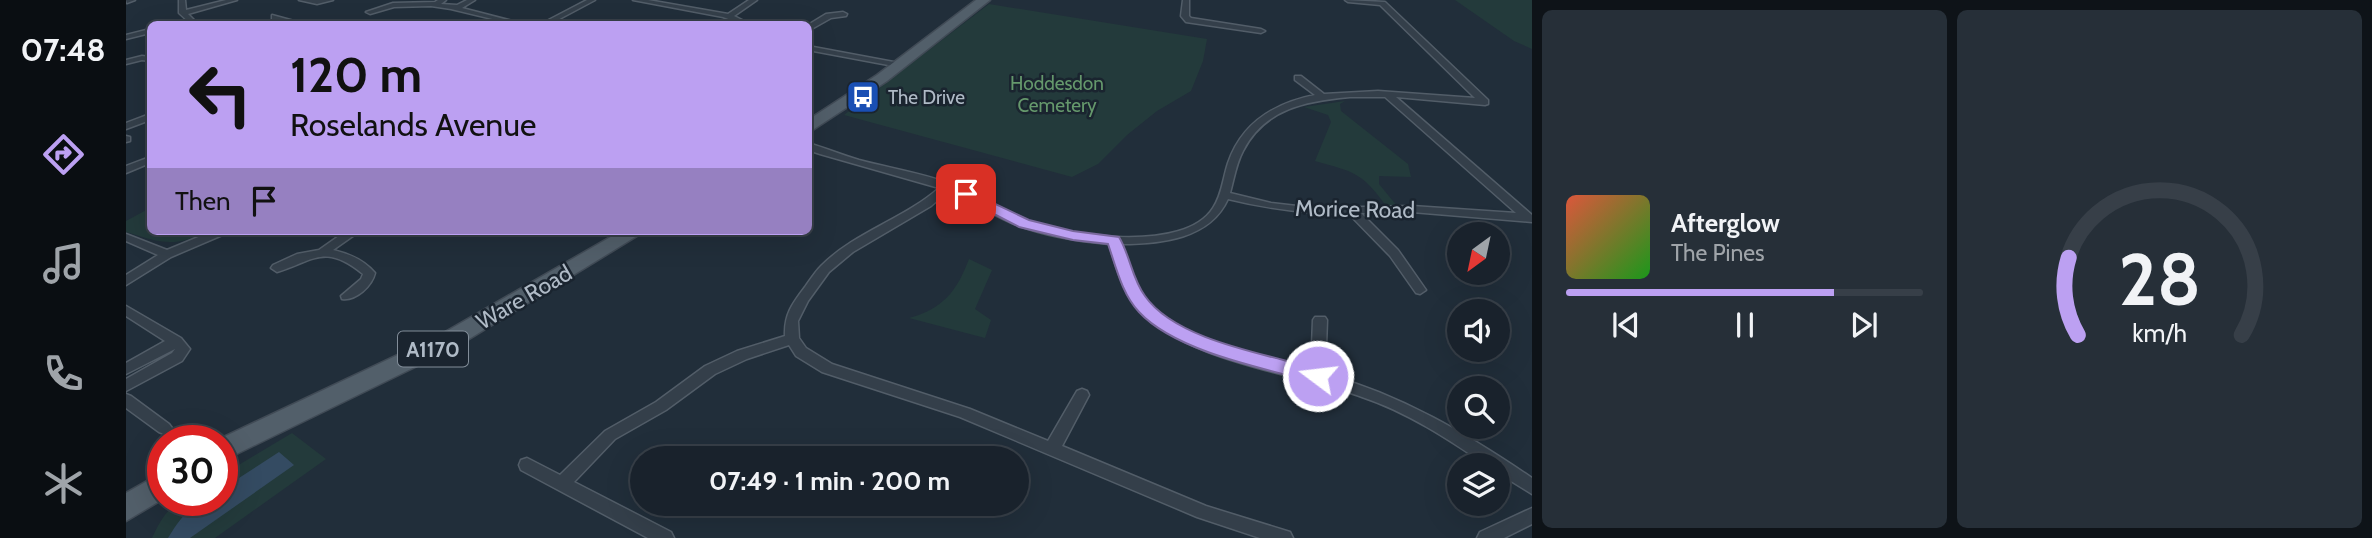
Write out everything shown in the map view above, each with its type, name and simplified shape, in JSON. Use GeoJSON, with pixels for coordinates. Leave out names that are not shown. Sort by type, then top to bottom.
{"type":"FeatureCollection","features":[{"type":"Feature","properties":{"kind":"main road"},"geometry":{"type":"LineString","coordinates":[[812,125],[900,65],[984,0]]}},
{"type":"Feature","properties":{"kind":"main road","name":"Ware Road"},"geometry":{"type":"LineString","coordinates":[[238,442],[448,341],[628,235]]}},
{"type":"Feature","properties":{"kind":"main road"},"geometry":{"type":"LineString","coordinates":[[126,508],[147,494]]}},
{"type":"Feature","properties":{"kind":"street"},"geometry":{"type":"LineString","coordinates":[[182,0],[183,13],[191,21]]}},
{"type":"Feature","properties":{"kind":"street"},"geometry":{"type":"LineString","coordinates":[[183,13],[234,0]]}},
{"type":"Feature","properties":{"kind":"street"},"geometry":{"type":"LineString","coordinates":[[302,0],[330,0]]}},
{"type":"Feature","properties":{"kind":"street"},"geometry":{"type":"LineString","coordinates":[[370,12],[393,5],[433,4],[443,0]]}},
{"type":"Feature","properties":{"kind":"street"},"geometry":{"type":"LineString","coordinates":[[433,4],[438,8],[456,8],[472,0]]}},
{"type":"Feature","properties":{"kind":"street"},"geometry":{"type":"LineString","coordinates":[[551,21],[592,0]]}},
{"type":"Feature","properties":{"kind":"street"},"geometry":{"type":"LineString","coordinates":[[636,0],[663,2],[729,16],[740,21]]}},
{"type":"Feature","properties":{"kind":"street"},"geometry":{"type":"LineString","coordinates":[[729,16],[754,0]]}},
{"type":"Feature","properties":{"kind":"street"},"geometry":{"type":"LineString","coordinates":[[1186,0],[1185,16],[1189,20],[1261,30]]}},
{"type":"Feature","properties":{"kind":"street"},"geometry":{"type":"LineString","coordinates":[[1348,0],[1381,2],[1486,103]]}},
{"type":"Feature","properties":{"kind":"street"},"geometry":{"type":"LineString","coordinates":[[456,8],[461,12],[505,21]]}},
{"type":"Feature","properties":{"kind":"street"},"geometry":{"type":"LineString","coordinates":[[812,26],[827,13],[843,14]]}},
{"type":"Feature","properties":{"kind":"street"},"geometry":{"type":"LineString","coordinates":[[275,17],[290,21]]}},
{"type":"Feature","properties":{"kind":"street"},"geometry":{"type":"LineString","coordinates":[[127,36],[147,32]]}},
{"type":"Feature","properties":{"kind":"street"},"geometry":{"type":"LineString","coordinates":[[812,49],[900,65]]}},
{"type":"Feature","properties":{"kind":"street"},"geometry":{"type":"LineString","coordinates":[[126,62],[147,59]]}},
{"type":"Feature","properties":{"kind":"street"},"geometry":{"type":"LineString","coordinates":[[1298,78],[1324,98]]}},
{"type":"Feature","properties":{"kind":"street"},"geometry":{"type":"LineString","coordinates":[[812,147],[850,161],[947,186],[1024,224],[1073,236],[1114,240],[1148,239],[1190,230],[1213,216],[1226,195],[1236,154],[1258,124],[1285,106],[1324,98],[1388,95],[1486,103]]}},
{"type":"Feature","properties":{"kind":"street"},"geometry":{"type":"LineString","coordinates":[[1388,95],[1530,219]]}},
{"type":"Feature","properties":{"kind":"street"},"geometry":{"type":"LineString","coordinates":[[126,126],[147,118]]}},
{"type":"Feature","properties":{"kind":"street"},"geometry":{"type":"LineString","coordinates":[[126,170],[147,161]]}},
{"type":"Feature","properties":{"kind":"street"},"geometry":{"type":"LineString","coordinates":[[947,186],[927,204],[849,249],[825,270],[795,311],[792,321],[792,340],[806,357],[827,368],[965,413],[1203,512],[1284,538]]}},
{"type":"Feature","properties":{"kind":"street","name":"Morice Road"},"geometry":{"type":"LineString","coordinates":[[1226,195],[1292,209],[1353,212],[1436,210],[1530,219]]}},
{"type":"Feature","properties":{"kind":"street"},"geometry":{"type":"LineString","coordinates":[[1353,212],[1394,253],[1420,290]]}},
{"type":"Feature","properties":{"kind":"street"},"geometry":{"type":"LineString","coordinates":[[126,281],[167,254],[213,235]]}},
{"type":"Feature","properties":{"kind":"street"},"geometry":{"type":"LineString","coordinates":[[276,268],[302,255],[324,251],[349,235]]}},
{"type":"Feature","properties":{"kind":"street"},"geometry":{"type":"LineString","coordinates":[[1114,240],[1135,295],[1145,309],[1162,323],[1217,349],[1318,376],[1406,410],[1467,443],[1532,486]]}},
{"type":"Feature","properties":{"kind":"street"},"geometry":{"type":"LineString","coordinates":[[129,242],[167,254]]}},
{"type":"Feature","properties":{"kind":"street"},"geometry":{"type":"LineString","coordinates":[[324,251],[343,257],[369,273],[367,281],[347,296]]}},
{"type":"Feature","properties":{"kind":"street"},"geometry":{"type":"LineString","coordinates":[[126,310],[182,346],[181,354],[126,386]]}},
{"type":"Feature","properties":{"kind":"street"},"geometry":{"type":"LineString","coordinates":[[1318,376],[1321,320]]}},
{"type":"Feature","properties":{"kind":"street"},"geometry":{"type":"LineString","coordinates":[[563,483],[610,435],[661,406],[710,370],[742,355],[792,340]]}},
{"type":"Feature","properties":{"kind":"street"},"geometry":{"type":"LineString","coordinates":[[126,369],[176,341]]}},
{"type":"Feature","properties":{"kind":"street"},"geometry":{"type":"LineString","coordinates":[[1052,449],[1082,395]]}},
{"type":"Feature","properties":{"kind":"street"},"geometry":{"type":"LineString","coordinates":[[126,400],[160,425]]}},
{"type":"Feature","properties":{"kind":"street"},"geometry":{"type":"LineString","coordinates":[[527,465],[665,538]]}},
{"type":"Feature","properties":{"kind":"street"},"geometry":{"type":"LineString","coordinates":[[1486,538],[1532,516]]}},
{"type":"Feature","properties":{"kind":"green space"},"geometry":{"type":"Polygon","coordinates":[[[1455,0],[1532,0],[1532,49],[1514,41],[1455,0]]]}},
{"type":"Feature","properties":{"kind":"green space","name":"Hoddesdon Cemetery"},"geometry":{"type":"Polygon","coordinates":[[[989,4],[1207,39],[1203,61],[1191,91],[1157,111],[1127,135],[1098,164],[1072,177],[844,115],[989,4]]]}},
{"type":"Feature","properties":{"kind":"green space"},"geometry":{"type":"Polygon","coordinates":[[[1345,101],[1340,104],[1341,111],[1408,164],[1411,177],[1379,176],[1379,184],[1397,206],[1386,206],[1370,186],[1356,175],[1315,161],[1331,122],[1328,115],[1304,107],[1345,101]]]}},
{"type":"Feature","properties":{"kind":"green space"},"geometry":{"type":"Polygon","coordinates":[[[147,210],[147,235],[199,235],[176,242],[149,239],[126,232],[126,221],[147,210]]]}},
{"type":"Feature","properties":{"kind":"green space"},"geometry":{"type":"Polygon","coordinates":[[[969,259],[992,270],[975,309],[991,320],[985,338],[909,318],[940,304],[954,289],[969,259]]]}},
{"type":"Feature","properties":{"kind":"green space"},"geometry":{"type":"Polygon","coordinates":[[[292,433],[326,459],[215,538],[152,538],[164,516],[238,516],[238,465],[292,433]]]}},
{"type":"Feature","properties":{"kind":"water"},"geometry":{"type":"Polygon","coordinates":[[[279,452],[294,465],[238,504],[238,479],[279,452]]]}},
{"type":"Feature","properties":{"kind":"water"},"geometry":{"type":"Polygon","coordinates":[[[184,516],[221,516],[190,538],[168,538],[184,516]]]}},
{"type":"Feature","properties":{"kind":"place","name":"The Drive"},"geometry":{"type":"Point","coordinates":[863,97]}},
{"type":"Feature","properties":{"kind":"route"},"geometry":{"type":"LineString","coordinates":[[966,194],[1024,224],[1073,236],[1114,240],[1135,295],[1145,309],[1162,323],[1217,349],[1318,376]]}}]}
